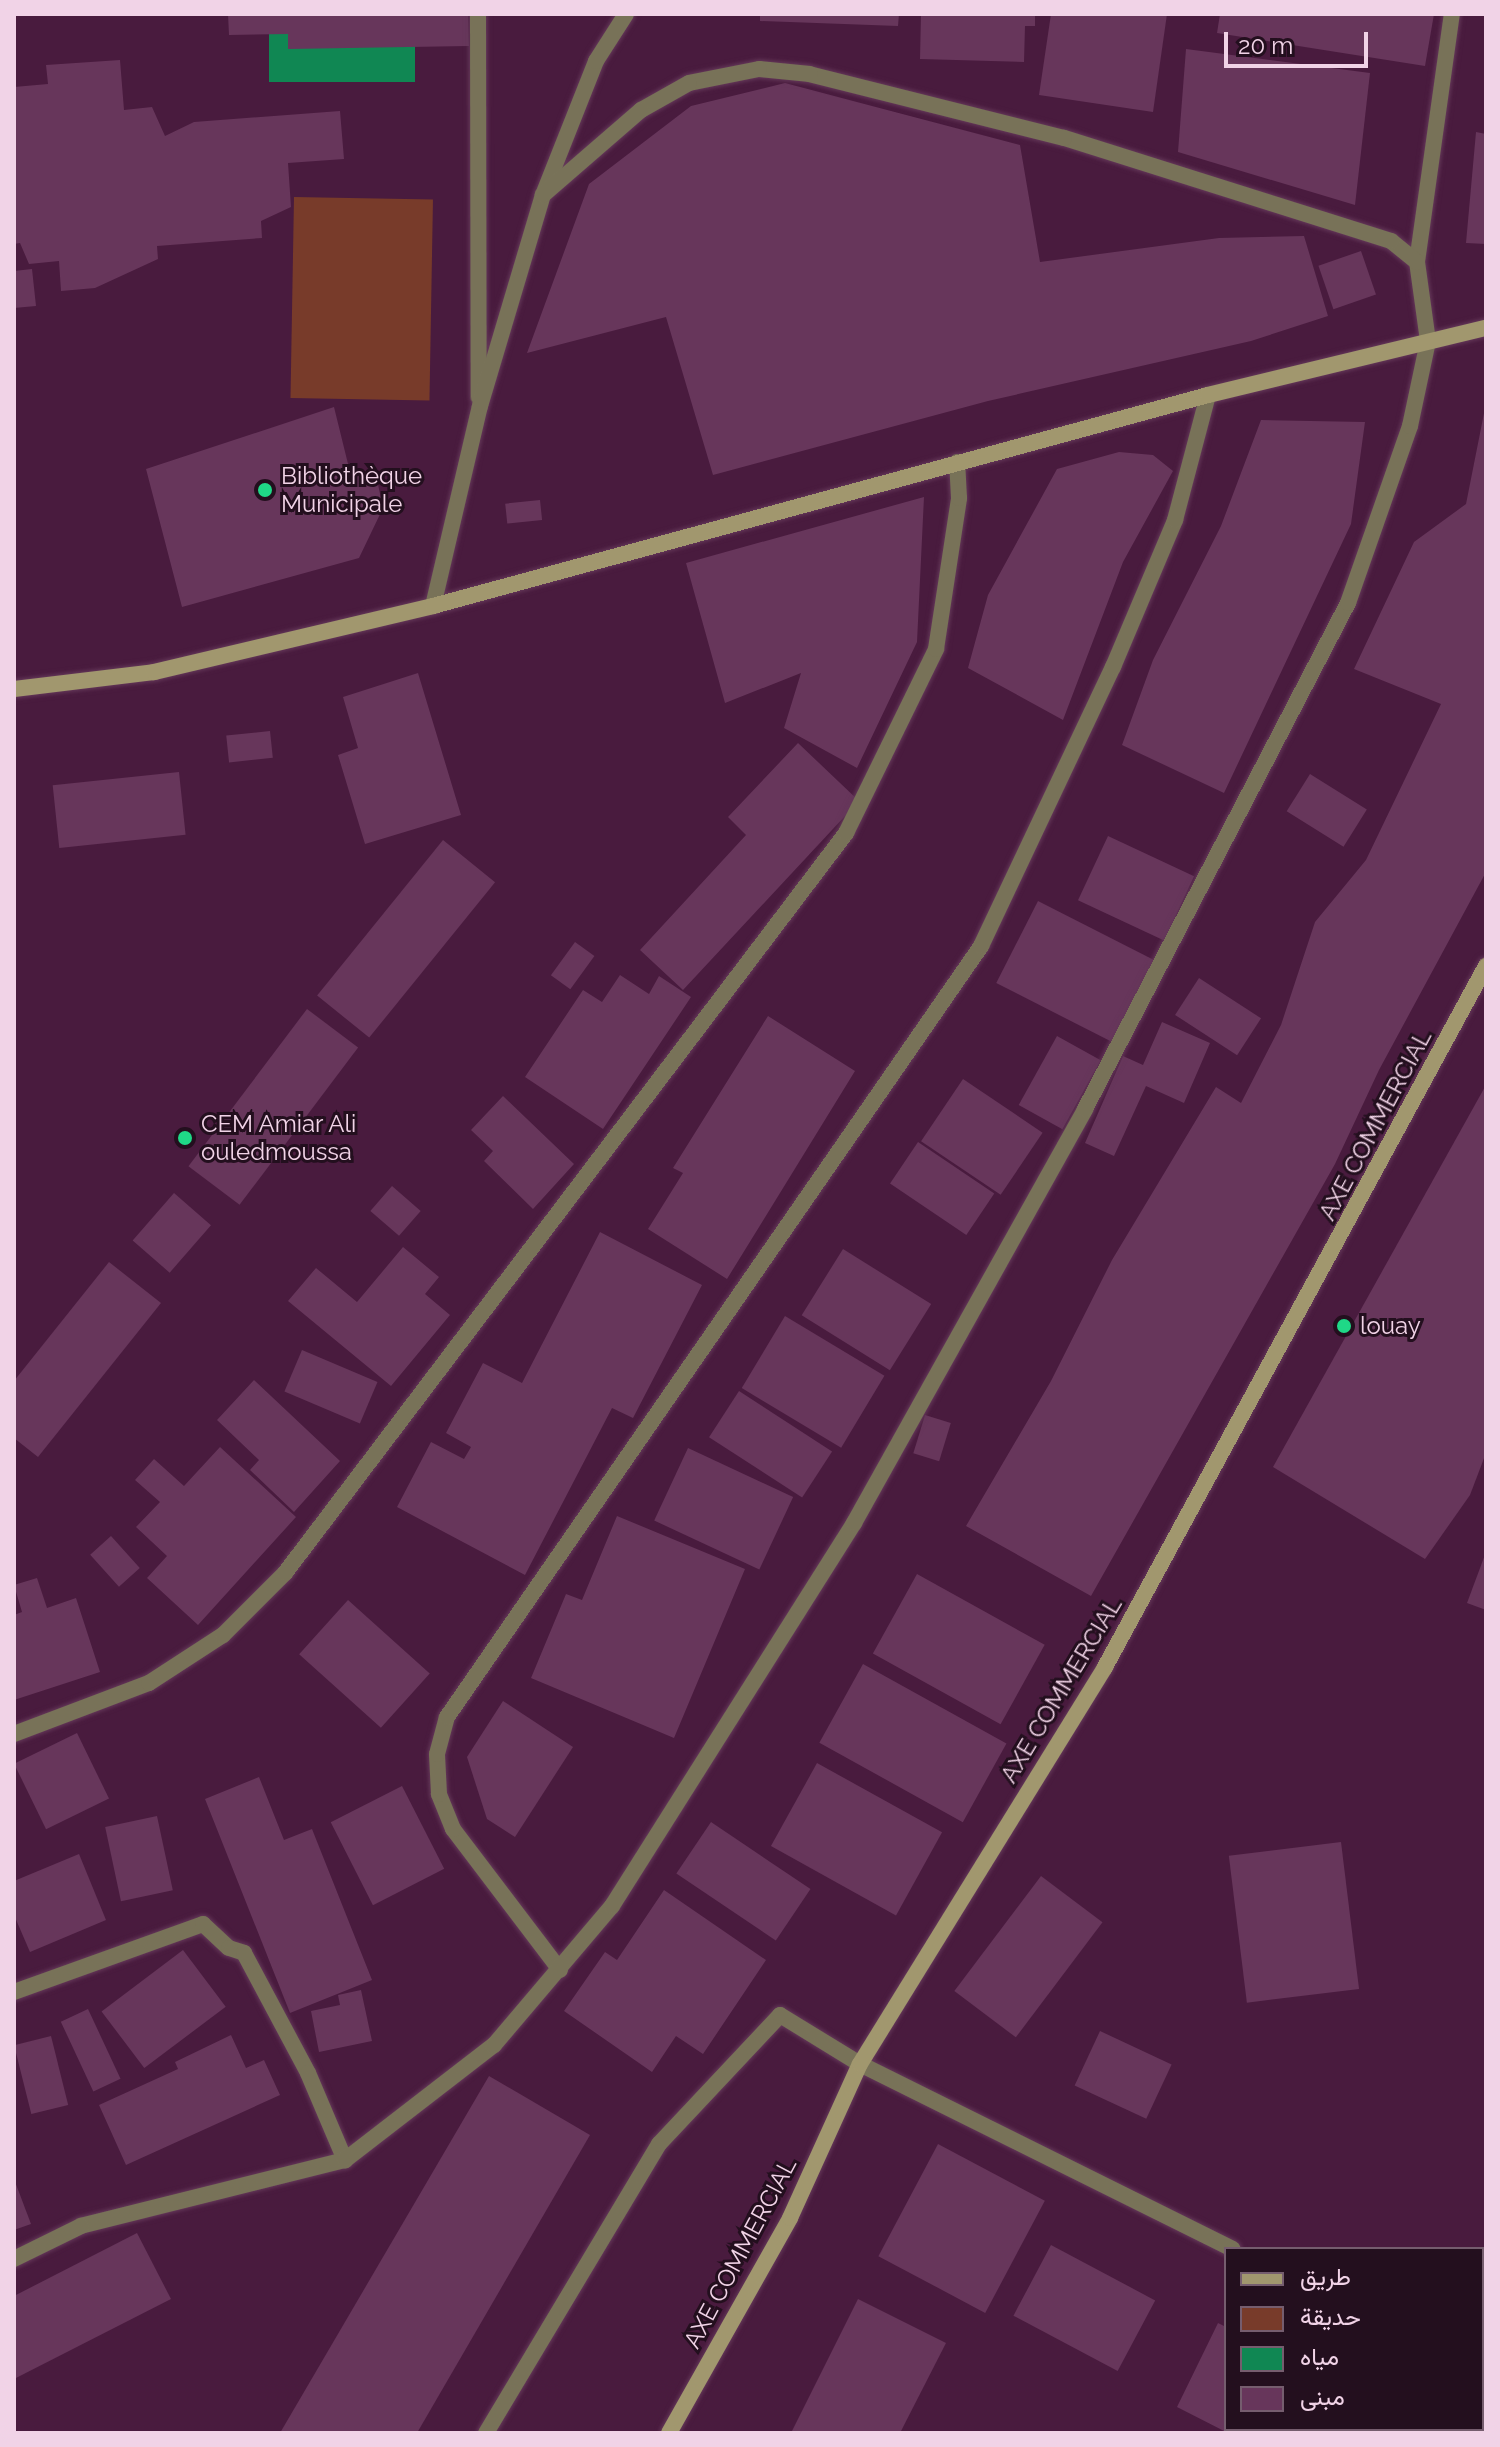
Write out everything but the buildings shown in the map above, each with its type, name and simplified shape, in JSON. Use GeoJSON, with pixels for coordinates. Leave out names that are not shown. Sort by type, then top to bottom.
{"type":"FeatureCollection","features":[{"type":"Feature","properties":{"kind":"street"},"geometry":{"type":"LineString","coordinates":[[478,14],[475,357],[480,406]]}},
{"type":"Feature","properties":{"kind":"street"},"geometry":{"type":"LineString","coordinates":[[433,606],[480,406],[543,195],[596,61],[626,14]]}},
{"type":"Feature","properties":{"kind":"street"},"geometry":{"type":"LineString","coordinates":[[14,2259],[81,2226],[345,2160],[494,2045],[612,1906],[854,1523],[1085,1109],[1348,603],[1410,426],[1428,341],[1417,262],[1452,14]]}},
{"type":"Feature","properties":{"kind":"street"},"geometry":{"type":"LineString","coordinates":[[543,195],[641,110],[689,83],[759,69],[810,74],[1064,138],[1391,241],[1417,262]]}},
{"type":"Feature","properties":{"kind":"street"},"geometry":{"type":"LineString","coordinates":[[14,689],[154,672],[433,606],[1208,395],[1486,328]]}},
{"type":"Feature","properties":{"kind":"street"},"geometry":{"type":"LineString","coordinates":[[560,1970],[453,1829],[439,1794],[437,1754],[447,1717],[981,946],[1113,667],[1175,520],[1208,395]]}},
{"type":"Feature","properties":{"kind":"street"},"geometry":{"type":"LineString","coordinates":[[14,1734],[149,1683],[223,1635],[285,1573],[846,833],[936,649],[959,498],[957,462]]}},
{"type":"Feature","properties":{"kind":"street","name":"AXE COMMERCIAL"},"geometry":{"type":"LineString","coordinates":[[669,2433],[790,2218],[860,2064],[1105,1667],[1400,1133],[1486,966]]}},
{"type":"Feature","properties":{"kind":"street"},"geometry":{"type":"LineString","coordinates":[[14,1992],[203,1924],[229,1948],[244,1953],[308,2073],[345,2160]]}},
{"type":"Feature","properties":{"kind":"street"},"geometry":{"type":"LineString","coordinates":[[486,2433],[659,2144],[780,2015],[860,2064],[1229,2247]]}},
{"type":"Feature","properties":{"kind":"green space"},"geometry":{"type":"Polygon","coordinates":[[[294,197],[433,199],[429,400],[290,398],[294,197]]]}},
{"type":"Feature","properties":{"kind":"water"},"geometry":{"type":"Polygon","coordinates":[[[269,14],[415,14],[415,82],[269,82],[269,14]]]}},
{"type":"Feature","properties":{"kind":"place","name":"Bibliothèque Municipale"},"geometry":{"type":"Point","coordinates":[265,490]}},
{"type":"Feature","properties":{"kind":"place","name":"CEM Amiar Ali ouledmoussa"},"geometry":{"type":"Point","coordinates":[185,1138]}},
{"type":"Feature","properties":{"kind":"place","name":"louay"},"geometry":{"type":"Point","coordinates":[1344,1326]}}]}
